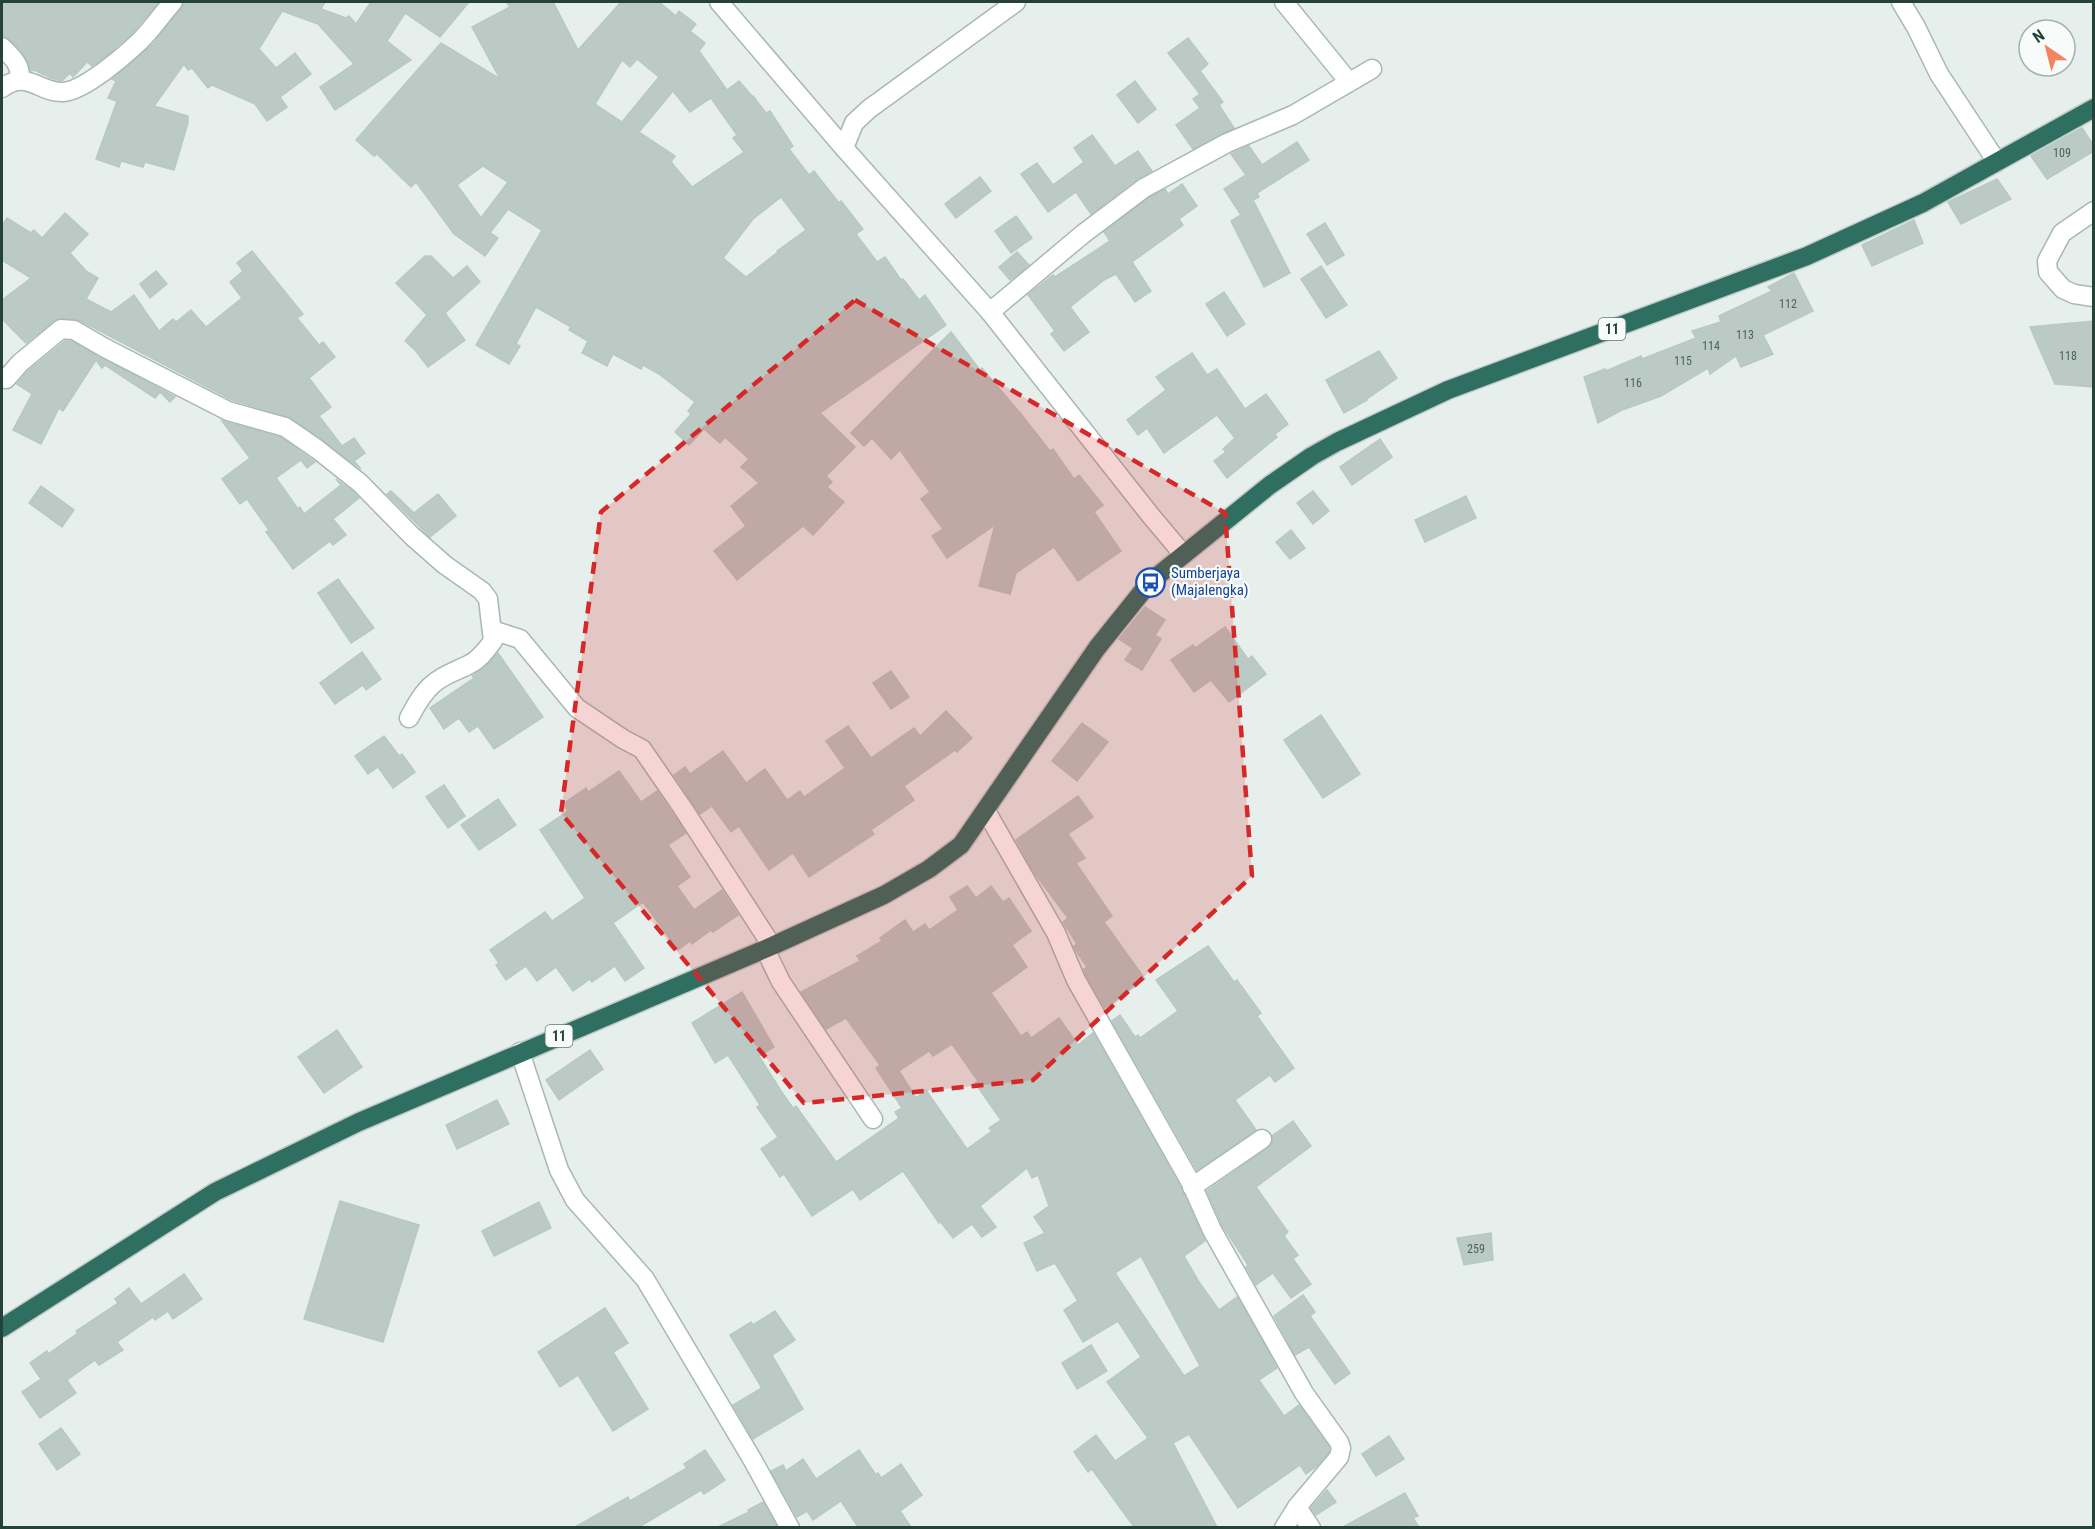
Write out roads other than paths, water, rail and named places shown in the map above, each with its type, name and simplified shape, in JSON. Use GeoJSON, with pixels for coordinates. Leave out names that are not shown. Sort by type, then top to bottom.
{"type":"FeatureCollection","features":[{"type":"Feature","properties":{"kind":"highway","name":"11"},"geometry":{"type":"LineString","coordinates":[[2,1328],[214,1192],[359,1122],[769,948],[884,895],[929,869],[961,846],[1097,648],[1150,582],[1270,485],[1312,456],[1391,415],[1448,390],[1806,256],[1923,203],[2094,108]]}},
{"type":"Feature","properties":{"kind":"street"},"geometry":{"type":"LineString","coordinates":[[2,88],[20,80],[59,92],[79,88],[140,40],[173,2]]}},
{"type":"Feature","properties":{"kind":"street"},"geometry":{"type":"LineString","coordinates":[[719,2],[844,148],[990,312],[1183,554]]}},
{"type":"Feature","properties":{"kind":"street"},"geometry":{"type":"LineString","coordinates":[[844,148],[854,123],[869,109],[1016,2]]}},
{"type":"Feature","properties":{"kind":"street"},"geometry":{"type":"LineString","coordinates":[[1284,2],[1349,82]]}},
{"type":"Feature","properties":{"kind":"street"},"geometry":{"type":"LineString","coordinates":[[1901,2],[1939,74],[1997,162]]}},
{"type":"Feature","properties":{"kind":"street"},"geometry":{"type":"LineString","coordinates":[[2,47],[19,64],[20,80]]}},
{"type":"Feature","properties":{"kind":"street"},"geometry":{"type":"LineString","coordinates":[[990,312],[1083,234],[1144,188],[1227,143],[1293,115],[1372,69]]}},
{"type":"Feature","properties":{"kind":"street"},"geometry":{"type":"LineString","coordinates":[[2094,211],[2062,233],[2047,261],[2048,272],[2062,289],[2074,294],[2094,297]]}},
{"type":"Feature","properties":{"kind":"street"},"geometry":{"type":"LineString","coordinates":[[2,378],[6,379],[20,363],[64,328],[74,330],[228,411],[285,427],[360,483],[412,536],[445,565],[482,591],[488,599],[493,641],[482,655],[470,664],[451,671],[432,684],[409,718]]}},
{"type":"Feature","properties":{"kind":"street"},"geometry":{"type":"LineString","coordinates":[[492,630],[520,639],[578,708],[623,739],[642,749],[700,834],[769,948],[781,982],[873,1119]]}},
{"type":"Feature","properties":{"kind":"street"},"geometry":{"type":"LineString","coordinates":[[986,811],[1056,933],[1076,980],[1192,1187],[1212,1230],[1304,1393],[1339,1442],[1341,1448],[1337,1460],[1297,1507],[1284,1527]]}},
{"type":"Feature","properties":{"kind":"street"},"geometry":{"type":"LineString","coordinates":[[520,1052],[559,1170],[575,1200],[645,1279],[790,1527]]}},
{"type":"Feature","properties":{"kind":"street"},"geometry":{"type":"LineString","coordinates":[[1192,1187],[1262,1139]]}},
{"type":"Feature","properties":{"kind":"street"},"geometry":{"type":"LineString","coordinates":[[1297,1507],[1311,1527]]}},
{"type":"Feature","properties":{"kind":"place","name":"Sumberjaya (Majalengka)"},"geometry":{"type":"Point","coordinates":[1150,582]}}]}
